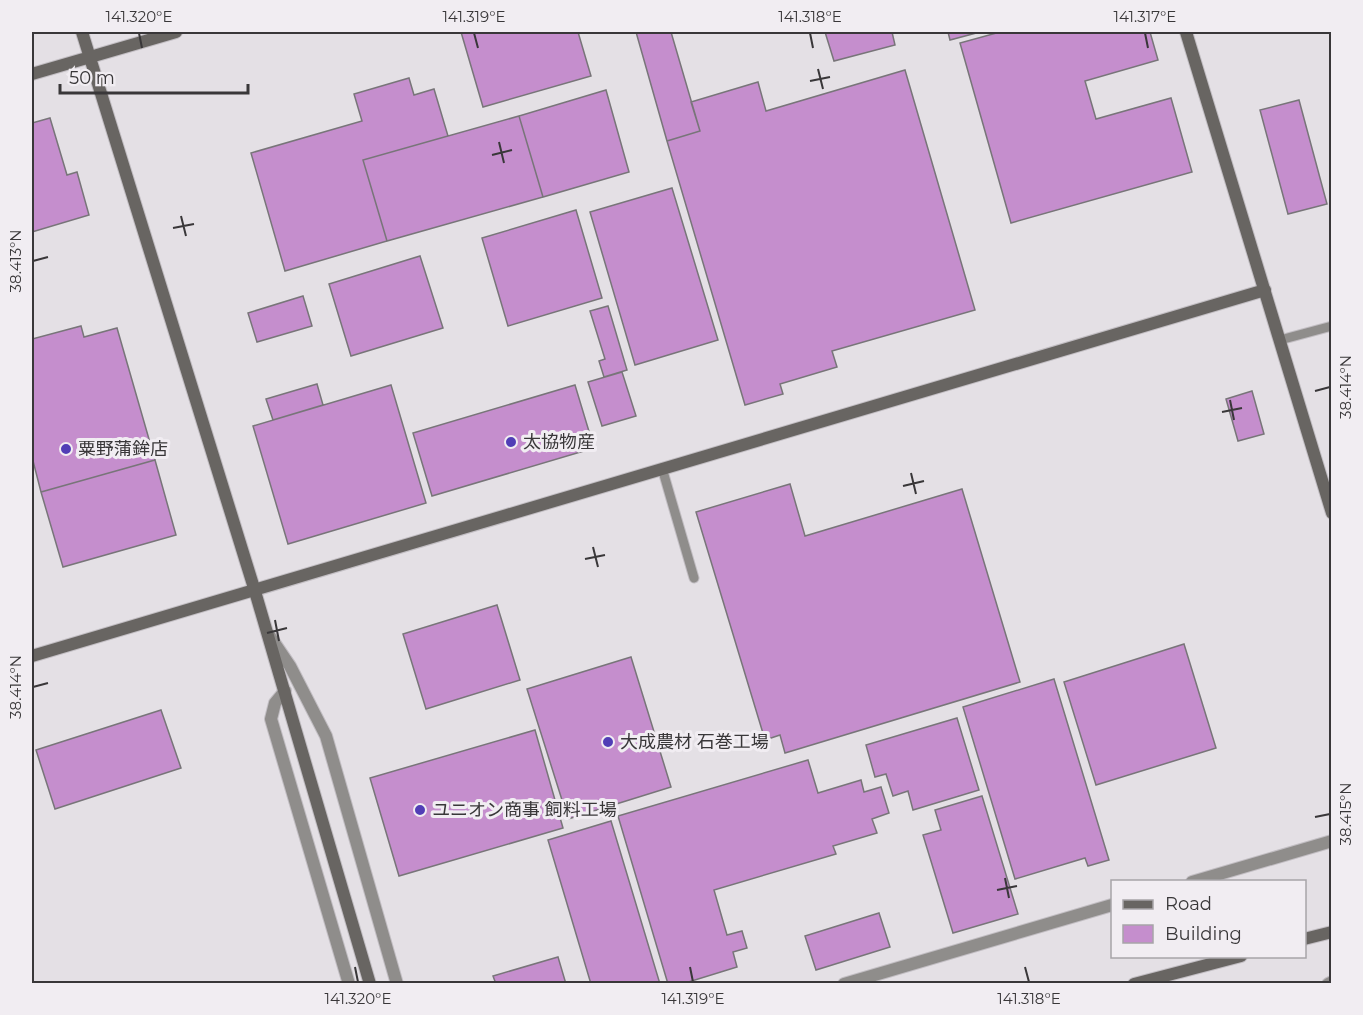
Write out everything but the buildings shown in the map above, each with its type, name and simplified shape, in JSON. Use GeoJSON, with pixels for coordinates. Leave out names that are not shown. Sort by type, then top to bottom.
{"type":"FeatureCollection","features":[{"type":"Feature","properties":{"kind":"street"},"geometry":{"type":"LineString","coordinates":[[82,32],[285,690],[370,984]]}},
{"type":"Feature","properties":{"kind":"street"},"geometry":{"type":"LineString","coordinates":[[32,74],[176,32]]}},
{"type":"Feature","properties":{"kind":"street"},"geometry":{"type":"LineString","coordinates":[[1186,32],[1332,513]]}},
{"type":"Feature","properties":{"kind":"street"},"geometry":{"type":"LineString","coordinates":[[32,656],[254,588],[1264,290]]}},
{"type":"Feature","properties":{"kind":"street"},"geometry":{"type":"LineString","coordinates":[[267,632],[290,666],[326,736],[397,984]]}},
{"type":"Feature","properties":{"kind":"street"},"geometry":{"type":"LineString","coordinates":[[285,690],[275,704],[271,719],[349,984]]}},
{"type":"Feature","properties":{"kind":"street"},"geometry":{"type":"LineString","coordinates":[[1199,880],[1332,841]]}},
{"type":"Feature","properties":{"kind":"street"},"geometry":{"type":"LineString","coordinates":[[844,984],[1111,906]]}},
{"type":"Feature","properties":{"kind":"street"},"geometry":{"type":"LineString","coordinates":[[1306,939],[1332,932]]}},
{"type":"Feature","properties":{"kind":"street"},"geometry":{"type":"LineString","coordinates":[[1134,984],[1237,958]]}},
{"type":"Feature","properties":{"kind":"lane"},"geometry":{"type":"LineString","coordinates":[[1280,340],[1332,326]]}},
{"type":"Feature","properties":{"kind":"lane"},"geometry":{"type":"LineString","coordinates":[[662,468],[694,578]]}},
{"type":"Feature","properties":{"kind":"place","name":"太協物産"},"geometry":{"type":"Point","coordinates":[511,442]}},
{"type":"Feature","properties":{"kind":"place","name":"粟野蒲鉾店"},"geometry":{"type":"Point","coordinates":[66,449]}},
{"type":"Feature","properties":{"kind":"place","name":"大成農材 石巻工場"},"geometry":{"type":"Point","coordinates":[608,742]}},
{"type":"Feature","properties":{"kind":"place","name":"ユニオン商事 飼料工場"},"geometry":{"type":"Point","coordinates":[420,810]}}]}
